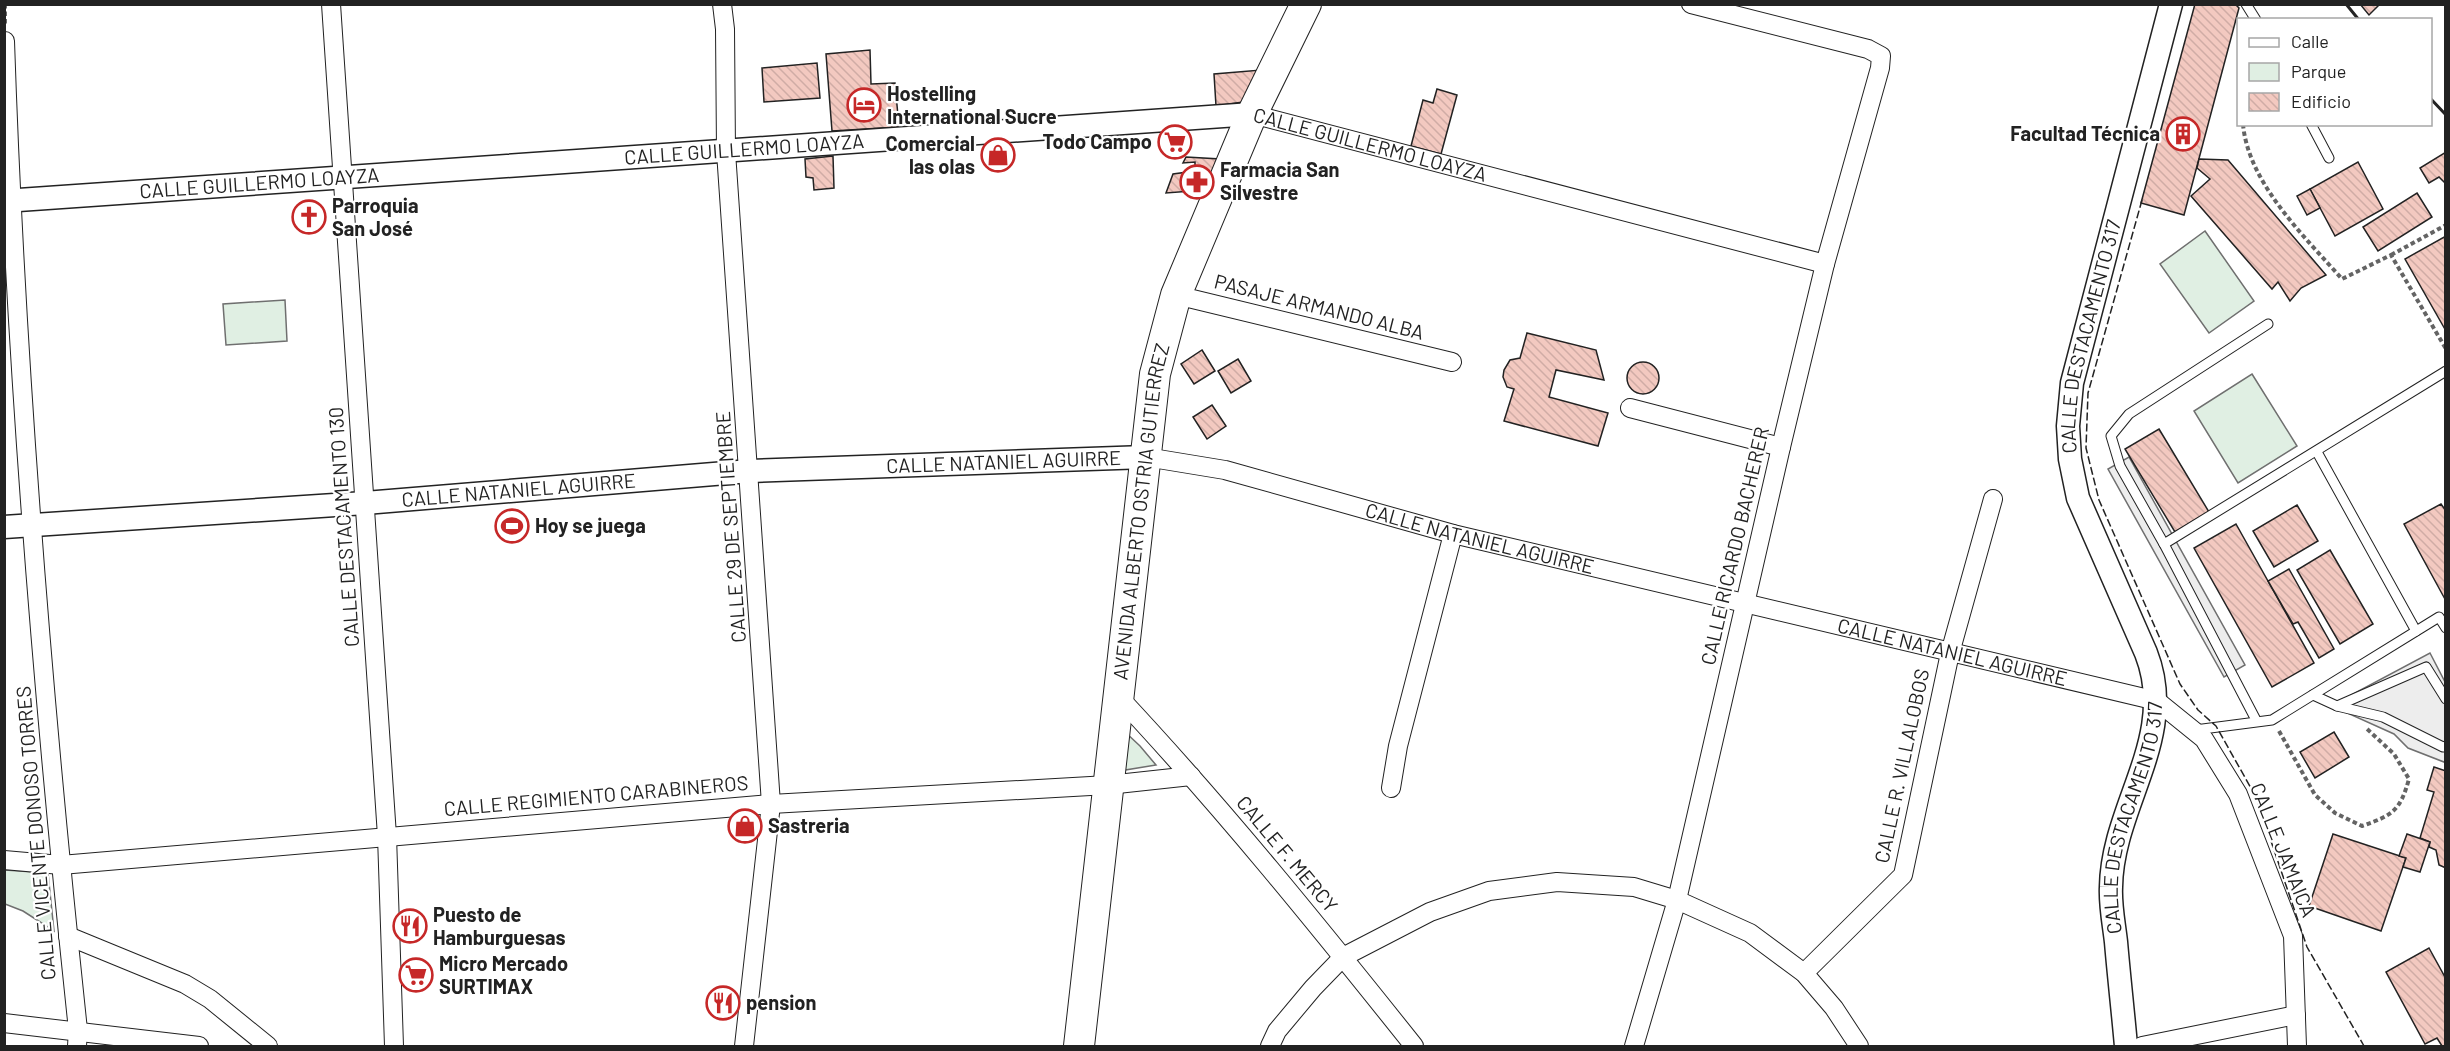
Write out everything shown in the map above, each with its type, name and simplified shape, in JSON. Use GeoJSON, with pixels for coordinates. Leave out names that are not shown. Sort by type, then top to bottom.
{"type":"FeatureCollection","features":[{"type":"Feature","properties":{"kind":"highway","name":"AVENIDA ALBERTO OSTRIA GUTIERREZ"},"geometry":{"type":"LineString","coordinates":[[1079,1047],[1155,374],[1176,295],[1252,114],[1306,4]]}},
{"type":"Feature","properties":{"kind":"street","name":"CALLE DESTACAMENTO 130"},"geometry":{"type":"LineString","coordinates":[[331,4],[387,836],[394,1047]]}},
{"type":"Feature","properties":{"kind":"street","name":"CALLE 29 DE SEPTIEMBRE"},"geometry":{"type":"LineString","coordinates":[[722,4],[725,29],[726,152],[750,471],[771,804],[744,1047]]}},
{"type":"Feature","properties":{"kind":"street","name":"CALLE RICARDO BACHERER"},"geometry":{"type":"LineString","coordinates":[[1634,1047],[1677,900],[1825,264],[1880,68],[1881,56],[1868,49],[1691,4]]}},
{"type":"Feature","properties":{"kind":"street","name":"CALLE DESTACAMENTO 317"},"geometry":{"type":"LineString","coordinates":[[2126,1047],[2111,887],[2115,845],[2153,736],[2157,701],[2154,674],[2146,653],[2078,498],[2070,459],[2068,426],[2072,383],[2171,4]]}},
{"type":"Feature","properties":{"kind":"street","name":"CALLE VICENTE DONOSO TORRES"},"geometry":{"type":"LineString","coordinates":[[6,41],[7,201],[31,525],[77,1038]]}},
{"type":"Feature","properties":{"kind":"street","name":"CALLE GUILLERMO LOAYZA"},"geometry":{"type":"LineString","coordinates":[[7,201],[1252,114],[1825,264]]}},
{"type":"Feature","properties":{"kind":"street","name":"PASAJE ARMANDO ALBA"},"geometry":{"type":"LineString","coordinates":[[1176,295],[1452,362]]}},
{"type":"Feature","properties":{"kind":"street"},"geometry":{"type":"LineString","coordinates":[[1630,408],[1781,447]]}},
{"type":"Feature","properties":{"kind":"street","name":"CALLE NATANIEL AGUIRRE"},"geometry":{"type":"LineString","coordinates":[[4,527],[365,503],[750,471],[1146,457],[1225,470],[1453,534],[2157,701]]}},
{"type":"Feature","properties":{"kind":"street","name":"CALLE R. VILLALOBOS"},"geometry":{"type":"LineString","coordinates":[[1804,972],[1903,875],[1950,653],[1993,499]]}},
{"type":"Feature","properties":{"kind":"street"},"geometry":{"type":"LineString","coordinates":[[1391,788],[1398,746],[1453,534]]}},
{"type":"Feature","properties":{"kind":"street","name":"CALLE F. MERCY"},"geometry":{"type":"LineString","coordinates":[[1118,696],[1191,776],[1343,957],[1414,1047]]}},
{"type":"Feature","properties":{"kind":"street","name":"CALLE JAMAICA"},"geometry":{"type":"LineString","coordinates":[[2157,701],[2204,739],[2238,794],[2293,936],[2298,1047]]}},
{"type":"Feature","properties":{"kind":"street","name":"CALLE REGIMIENTO CARABINEROS"},"geometry":{"type":"LineString","coordinates":[[4,860],[61,865],[771,804],[1108,785],[1191,776]]}},
{"type":"Feature","properties":{"kind":"street"},"geometry":{"type":"LineString","coordinates":[[1270,1047],[1277,1031],[1343,957],[1430,912],[1489,891],[1557,882],[1634,887],[1677,900],[1750,933],[1804,972],[1834,1008],[1859,1047]]}},
{"type":"Feature","properties":{"kind":"street"},"geometry":{"type":"LineString","coordinates":[[68,936],[185,984],[210,999],[268,1047]]}},
{"type":"Feature","properties":{"kind":"street"},"geometry":{"type":"LineString","coordinates":[[2142,1047],[2296,1015]]}},
{"type":"Feature","properties":{"kind":"street"},"geometry":{"type":"LineString","coordinates":[[4,1023],[77,1038],[199,1047]]}},
{"type":"Feature","properties":{"kind":"lane"},"geometry":{"type":"LineString","coordinates":[[2246,4],[2255,18]]}},
{"type":"Feature","properties":{"kind":"lane"},"geometry":{"type":"LineString","coordinates":[[2312,126],[2329,158]]}},
{"type":"Feature","properties":{"kind":"lane"},"geometry":{"type":"LineString","coordinates":[[2256,720],[2121,466],[2111,436],[2129,414],[2268,324]]}},
{"type":"Feature","properties":{"kind":"lane"},"geometry":{"type":"LineString","coordinates":[[2164,544],[2317,452],[2445,371]]}},
{"type":"Feature","properties":{"kind":"lane"},"geometry":{"type":"LineString","coordinates":[[2317,452],[2416,631]]}},
{"type":"Feature","properties":{"kind":"lane"},"geometry":{"type":"LineString","coordinates":[[2195,730],[2256,720],[2272,720],[2439,616],[2445,628]]}},
{"type":"Feature","properties":{"kind":"lane"},"geometry":{"type":"LineString","coordinates":[[2337,706],[2426,667],[2445,699]]}},
{"type":"Feature","properties":{"kind":"lane"},"geometry":{"type":"LineString","coordinates":[[2313,695],[2337,706],[2383,717],[2442,747],[2445,746]]}},
{"type":"Feature","properties":{"kind":"path"},"geometry":{"type":"LineString","coordinates":[[2243,126],[2244,140],[2258,173],[2289,218],[2342,279],[2445,225]]}},
{"type":"Feature","properties":{"kind":"path"},"geometry":{"type":"LineString","coordinates":[[2391,255],[2445,349]]}},
{"type":"Feature","properties":{"kind":"path"},"geometry":{"type":"LineString","coordinates":[[2272,720],[2315,795],[2335,813],[2362,826],[2384,819],[2402,802],[2409,779],[2394,754],[2337,706]]}},
{"type":"Feature","properties":{"kind":"green space"},"geometry":{"type":"Polygon","coordinates":[[[2205,231],[2254,301],[2209,333],[2160,264],[2205,231]]]}},
{"type":"Feature","properties":{"kind":"green space"},"geometry":{"type":"Polygon","coordinates":[[[285,300],[287,341],[226,345],[223,304],[285,300]]]}},
{"type":"Feature","properties":{"kind":"green space"},"geometry":{"type":"Polygon","coordinates":[[[2252,374],[2297,446],[2238,483],[2194,411],[2252,374]]]}},
{"type":"Feature","properties":{"kind":"green space"},"geometry":{"type":"Polygon","coordinates":[[[1124,731],[1140,746],[1156,765],[1119,771],[1124,731]]]}},
{"type":"Feature","properties":{"kind":"green space"},"geometry":{"type":"Polygon","coordinates":[[[5,870],[48,873],[54,931],[23,911],[5,904],[5,870]]]}},
{"type":"Feature","properties":{"kind":"shaded area"},"geometry":{"type":"Polygon","coordinates":[[[2129,457],[2245,665],[2224,677],[2108,469],[2129,457]]]}},
{"type":"Feature","properties":{"kind":"shaded area"},"geometry":{"type":"Polygon","coordinates":[[[2430,653],[2445,682],[2444,762],[2408,748],[2394,734],[2345,712],[2338,702],[2430,653]]]}},
{"type":"Feature","properties":{"kind":"building","name":"Facultad Técnica"},"geometry":{"type":"Polygon","coordinates":[[[2195,4],[2235,4],[2239,8],[2184,215],[2141,203],[2195,4]]]}},
{"type":"Feature","properties":{"kind":"building"},"geometry":{"type":"Polygon","coordinates":[[[2360,4],[2380,4],[2369,15],[2360,4]]]}},
{"type":"Feature","properties":{"kind":"building","name":"Hostelling International Sucre"},"geometry":{"type":"Polygon","coordinates":[[[870,50],[871,84],[895,83],[899,127],[832,131],[826,54],[870,50]]]}},
{"type":"Feature","properties":{"kind":"building"},"geometry":{"type":"Polygon","coordinates":[[[817,63],[820,98],[764,102],[762,68],[817,63]]]}},
{"type":"Feature","properties":{"kind":"building"},"geometry":{"type":"Polygon","coordinates":[[[1261,70],[1243,102],[1216,106],[1214,74],[1261,70]]]}},
{"type":"Feature","properties":{"kind":"building"},"geometry":{"type":"Polygon","coordinates":[[[1437,89],[1457,95],[1441,154],[1411,146],[1423,100],[1433,103],[1437,89]]]}},
{"type":"Feature","properties":{"kind":"building"},"geometry":{"type":"Polygon","coordinates":[[[2446,152],[2446,184],[2439,177],[2429,183],[2420,168],[2446,152]]]}},
{"type":"Feature","properties":{"kind":"building"},"geometry":{"type":"Polygon","coordinates":[[[833,156],[834,188],[814,190],[813,178],[806,177],[805,159],[833,156]]]}},
{"type":"Feature","properties":{"kind":"building"},"geometry":{"type":"Polygon","coordinates":[[[1186,157],[1220,159],[1205,190],[1166,193],[1173,174],[1195,171],[1195,162],[1183,163],[1186,157]]]}},
{"type":"Feature","properties":{"kind":"building"},"geometry":{"type":"Polygon","coordinates":[[[2199,159],[2228,160],[2326,275],[2301,288],[2290,301],[2278,282],[2272,289],[2191,196],[2210,179],[2197,168],[2199,159]]]}},
{"type":"Feature","properties":{"kind":"building"},"geometry":{"type":"Polygon","coordinates":[[[2358,162],[2383,209],[2335,236],[2310,189],[2358,162]]]}},
{"type":"Feature","properties":{"kind":"building"},"geometry":{"type":"Polygon","coordinates":[[[2310,189],[2320,208],[2307,215],[2297,196],[2310,189]]]}},
{"type":"Feature","properties":{"kind":"building"},"geometry":{"type":"Polygon","coordinates":[[[2417,193],[2432,217],[2378,251],[2363,227],[2417,193]]]}},
{"type":"Feature","properties":{"kind":"building"},"geometry":{"type":"Polygon","coordinates":[[[2446,236],[2446,331],[2405,259],[2446,236]]]}},
{"type":"Feature","properties":{"kind":"building"},"geometry":{"type":"Polygon","coordinates":[[[1527,333],[1596,350],[1604,380],[1556,370],[1549,397],[1608,413],[1598,446],[1504,421],[1514,389],[1507,387],[1503,377],[1504,370],[1510,360],[1520,358],[1527,333]]]}},
{"type":"Feature","properties":{"kind":"building"},"geometry":{"type":"Polygon","coordinates":[[[1202,350],[1215,371],[1194,384],[1181,364],[1202,350]]]}},
{"type":"Feature","properties":{"kind":"building"},"geometry":{"type":"Polygon","coordinates":[[[1238,359],[1251,381],[1231,393],[1218,371],[1238,359]]]}},
{"type":"Feature","properties":{"kind":"building"},"geometry":{"type":"Polygon","coordinates":[[[1643,362],[1654,367],[1659,378],[1654,389],[1643,394],[1632,389],[1627,378],[1632,367],[1643,362]]]}},
{"type":"Feature","properties":{"kind":"building"},"geometry":{"type":"Polygon","coordinates":[[[1212,405],[1226,426],[1207,439],[1193,417],[1212,405]]]}},
{"type":"Feature","properties":{"kind":"building"},"geometry":{"type":"Polygon","coordinates":[[[2159,429],[2209,512],[2175,532],[2125,449],[2159,429]]]}},
{"type":"Feature","properties":{"kind":"building"},"geometry":{"type":"Polygon","coordinates":[[[2441,504],[2446,511],[2446,601],[2404,524],[2441,504]]]}},
{"type":"Feature","properties":{"kind":"building"},"geometry":{"type":"Polygon","coordinates":[[[2297,505],[2318,541],[2274,567],[2253,531],[2297,505]]]}},
{"type":"Feature","properties":{"kind":"building"},"geometry":{"type":"Polygon","coordinates":[[[2236,524],[2314,663],[2272,687],[2194,548],[2236,524]]]}},
{"type":"Feature","properties":{"kind":"building"},"geometry":{"type":"Polygon","coordinates":[[[2330,550],[2373,624],[2340,644],[2297,570],[2330,550]]]}},
{"type":"Feature","properties":{"kind":"building"},"geometry":{"type":"Polygon","coordinates":[[[2289,569],[2334,649],[2319,658],[2298,622],[2293,624],[2268,581],[2289,569]]]}},
{"type":"Feature","properties":{"kind":"building"},"geometry":{"type":"Polygon","coordinates":[[[2334,732],[2349,757],[2315,778],[2300,752],[2334,732]]]}},
{"type":"Feature","properties":{"kind":"building"},"geometry":{"type":"Polygon","coordinates":[[[2434,767],[2446,771],[2446,868],[2439,865],[2436,850],[2429,847],[2430,842],[2420,838],[2434,792],[2427,790],[2434,767]]]}},
{"type":"Feature","properties":{"kind":"building"},"geometry":{"type":"Polygon","coordinates":[[[2333,834],[2406,858],[2381,931],[2309,906],[2333,834]]]}},
{"type":"Feature","properties":{"kind":"building"},"geometry":{"type":"Polygon","coordinates":[[[2407,834],[2430,842],[2420,872],[2403,867],[2406,858],[2399,856],[2407,834]]]}},
{"type":"Feature","properties":{"kind":"building"},"geometry":{"type":"Polygon","coordinates":[[[2429,948],[2446,979],[2446,1046],[2442,1046],[2437,1038],[2425,1044],[2386,972],[2429,948]]]}},
{"type":"Feature","properties":{"kind":"fence"},"geometry":{"type":"LineString","coordinates":[[2346,4],[2357,18]]}},
{"type":"Feature","properties":{"kind":"fence"},"geometry":{"type":"LineString","coordinates":[[2432,100],[2446,115]]}},
{"type":"Feature","properties":{"kind":"fence"},"geometry":{"type":"LineString","coordinates":[[2142,200],[2088,393],[2086,448],[2099,500],[2180,684],[2198,710],[2216,726],[2256,797],[2307,947],[2364,1046]]}},
{"type":"Feature","properties":{"kind":"wall"},"geometry":{"type":"LineString","coordinates":[[2346,4],[2357,18]]}},
{"type":"Feature","properties":{"kind":"wall"},"geometry":{"type":"LineString","coordinates":[[2432,100],[2446,115]]}},
{"type":"Feature","properties":{"kind":"place","name":"Hostelling International Sucre"},"geometry":{"type":"Point","coordinates":[864,105]}},
{"type":"Feature","properties":{"kind":"place","name":"Facultad Técnica"},"geometry":{"type":"Point","coordinates":[2183,134]}},
{"type":"Feature","properties":{"kind":"place","name":"Todo Campo"},"geometry":{"type":"Point","coordinates":[1175,142]}},
{"type":"Feature","properties":{"kind":"place","name":"Comercial las olas"},"geometry":{"type":"Point","coordinates":[998,155]}},
{"type":"Feature","properties":{"kind":"place","name":"Farmacia San Silvestre"},"geometry":{"type":"Point","coordinates":[1197,182]}},
{"type":"Feature","properties":{"kind":"place","name":"Parroquia San José"},"geometry":{"type":"Point","coordinates":[309,217]}},
{"type":"Feature","properties":{"kind":"place","name":"Hoy se juega"},"geometry":{"type":"Point","coordinates":[512,526]}},
{"type":"Feature","properties":{"kind":"place","name":"Sastreria"},"geometry":{"type":"Point","coordinates":[745,826]}},
{"type":"Feature","properties":{"kind":"place","name":"Puesto de Hamburguesas"},"geometry":{"type":"Point","coordinates":[410,926]}},
{"type":"Feature","properties":{"kind":"place","name":"Micro Mercado SURTIMAX"},"geometry":{"type":"Point","coordinates":[416,975]}},
{"type":"Feature","properties":{"kind":"place","name":"pension"},"geometry":{"type":"Point","coordinates":[723,1003]}}]}
